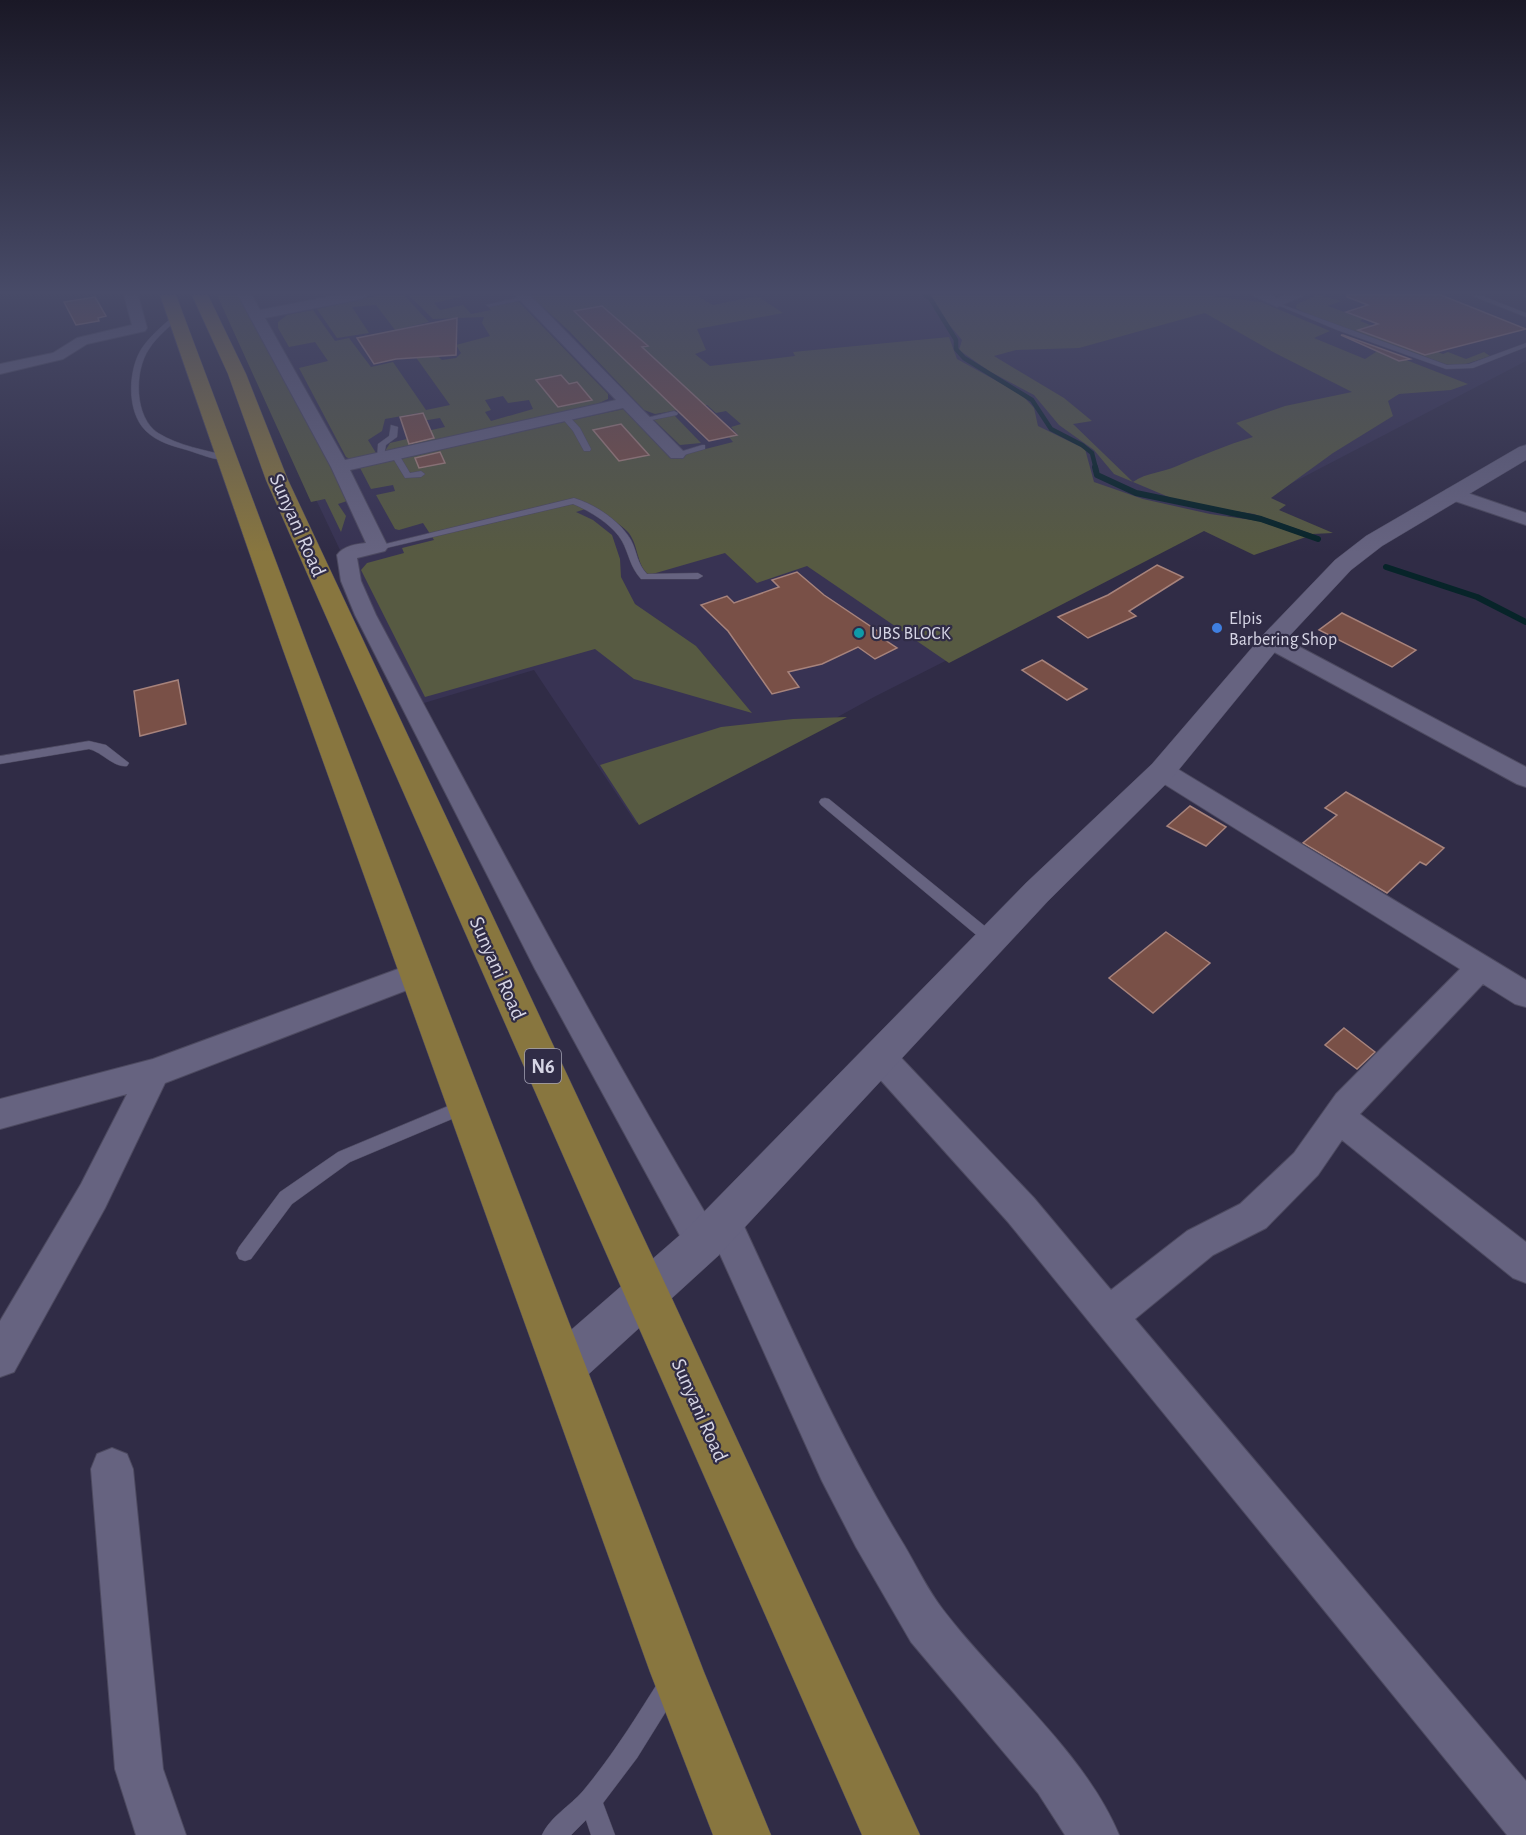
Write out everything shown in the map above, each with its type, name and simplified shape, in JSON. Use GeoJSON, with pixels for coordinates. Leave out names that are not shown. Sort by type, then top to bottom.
{"type":"FeatureCollection","features":[{"type":"Feature","properties":{"kind":"main road"},"geometry":{"type":"LineString","coordinates":[[206,381],[225,458],[677,1672],[742,1835]]}},
{"type":"Feature","properties":{"kind":"main road","name":"Sunyani Road"},"geometry":{"type":"LineString","coordinates":[[240,381],[277,480],[647,1292],[891,1835]]}},
{"type":"Feature","properties":{"kind":"street"},"geometry":{"type":"LineString","coordinates":[[292,381],[340,467],[378,547],[358,550],[347,555],[345,563],[361,605],[443,767],[624,1109],[713,1231],[871,1532],[927,1626],[1055,1776],[1094,1835]]}},
{"type":"Feature","properties":{"kind":"street"},"geometry":{"type":"LineString","coordinates":[[604,381],[677,454]]}},
{"type":"Feature","properties":{"kind":"street"},"geometry":{"type":"LineString","coordinates":[[340,467],[626,403]]}},
{"type":"Feature","properties":{"kind":"street"},"geometry":{"type":"LineString","coordinates":[[564,1366],[713,1231],[1037,892],[1162,771],[1271,641],[1343,565],[1374,541],[1526,451]]}},
{"type":"Feature","properties":{"kind":"street"},"geometry":{"type":"LineString","coordinates":[[1453,494],[1526,519]]}},
{"type":"Feature","properties":{"kind":"street"},"geometry":{"type":"LineString","coordinates":[[1271,641],[1526,778]]}},
{"type":"Feature","properties":{"kind":"street"},"geometry":{"type":"LineString","coordinates":[[1162,771],[1526,995]]}},
{"type":"Feature","properties":{"kind":"street"},"geometry":{"type":"LineString","coordinates":[[1109,1316],[1200,1243],[1253,1216],[1306,1164],[1348,1104],[1481,967]]}},
{"type":"Feature","properties":{"kind":"street"},"geometry":{"type":"LineString","coordinates":[[0,1114],[154,1073],[417,974]]}},
{"type":"Feature","properties":{"kind":"street"},"geometry":{"type":"LineString","coordinates":[[879,1056],[1022,1210],[1526,1819]]}},
{"type":"Feature","properties":{"kind":"street"},"geometry":{"type":"LineString","coordinates":[[0,1358],[93,1196],[154,1073]]}},
{"type":"Feature","properties":{"kind":"street"},"geometry":{"type":"LineString","coordinates":[[1339,1117],[1526,1265]]}},
{"type":"Feature","properties":{"kind":"street"},"geometry":{"type":"LineString","coordinates":[[112,1469],[139,1769],[161,1835]]}},
{"type":"Feature","properties":{"kind":"lane"},"geometry":{"type":"LineString","coordinates":[[135,381],[137,409],[147,428],[163,439],[225,458]]}},
{"type":"Feature","properties":{"kind":"lane"},"geometry":{"type":"LineString","coordinates":[[642,420],[674,413]]}},
{"type":"Feature","properties":{"kind":"lane"},"geometry":{"type":"LineString","coordinates":[[565,417],[577,430],[587,449]]}},
{"type":"Feature","properties":{"kind":"lane"},"geometry":{"type":"LineString","coordinates":[[394,427],[393,437],[382,444],[388,456],[408,476],[421,474]]}},
{"type":"Feature","properties":{"kind":"lane"},"geometry":{"type":"LineString","coordinates":[[677,454],[702,447]]}},
{"type":"Feature","properties":{"kind":"lane"},"geometry":{"type":"LineString","coordinates":[[378,547],[574,501],[584,504],[625,538],[634,567],[644,577],[698,576]]}},
{"type":"Feature","properties":{"kind":"lane"},"geometry":{"type":"LineString","coordinates":[[0,760],[89,745],[102,748],[123,763]]}},
{"type":"Feature","properties":{"kind":"lane"},"geometry":{"type":"LineString","coordinates":[[825,802],[992,940]]}},
{"type":"Feature","properties":{"kind":"lane"},"geometry":{"type":"LineString","coordinates":[[245,1253],[286,1198],[344,1157],[466,1105]]}},
{"type":"Feature","properties":{"kind":"lane"},"geometry":{"type":"LineString","coordinates":[[554,1835],[591,1800],[629,1750],[677,1672]]}},
{"type":"Feature","properties":{"kind":"lane"},"geometry":{"type":"LineString","coordinates":[[591,1800],[603,1835]]}},
{"type":"Feature","properties":{"kind":"shaded area"},"geometry":{"type":"Polygon","coordinates":[[[260,381],[1488,381],[1102,582],[874,697],[688,799],[636,823],[534,670],[414,706],[260,381]]]}},
{"type":"Feature","properties":{"kind":"green space"},"geometry":{"type":"Polygon","coordinates":[[[256,381],[285,381],[350,500],[338,504],[346,516],[341,532],[325,499],[311,502],[256,381]]]}},
{"type":"Feature","properties":{"kind":"green space"},"geometry":{"type":"Polygon","coordinates":[[[306,381],[406,381],[426,410],[450,405],[433,381],[595,381],[608,394],[608,399],[590,407],[385,451],[390,443],[424,435],[427,431],[445,427],[440,418],[422,421],[419,413],[385,419],[382,431],[368,440],[376,453],[350,459],[346,457],[306,381]],[[503,396],[485,400],[491,410],[485,412],[491,421],[533,409],[529,400],[508,403],[503,396]]]}},
{"type":"Feature","properties":{"kind":"green space"},"geometry":{"type":"Polygon","coordinates":[[[616,381],[996,381],[1022,395],[1034,408],[1038,426],[1085,449],[1094,482],[1143,499],[1210,514],[1259,521],[1306,537],[1254,555],[1204,531],[949,663],[807,566],[757,583],[725,553],[649,575],[642,566],[628,532],[592,507],[576,512],[593,520],[612,535],[620,559],[621,577],[635,604],[696,646],[752,713],[634,679],[595,649],[425,697],[361,570],[367,563],[404,553],[402,548],[434,540],[423,523],[399,530],[395,529],[376,495],[395,491],[393,485],[371,489],[359,466],[624,409],[674,457],[733,442],[729,437],[738,435],[731,427],[741,424],[726,411],[716,413],[707,405],[655,414],[644,410],[616,381]]]}},
{"type":"Feature","properties":{"kind":"green space"},"geometry":{"type":"Polygon","coordinates":[[[1007,381],[1035,381],[1064,398],[1092,421],[1073,424],[1133,482],[1114,474],[1094,450],[1059,425],[1034,395],[1007,381]]]}},
{"type":"Feature","properties":{"kind":"green space"},"geometry":{"type":"Polygon","coordinates":[[[1330,381],[1459,381],[1468,384],[1451,390],[1399,394],[1388,401],[1393,416],[1333,453],[1271,498],[1286,505],[1279,510],[1333,533],[1312,534],[1254,514],[1183,503],[1133,482],[1253,437],[1236,423],[1285,406],[1352,392],[1330,381]]]}},
{"type":"Feature","properties":{"kind":"green space"},"geometry":{"type":"Polygon","coordinates":[[[674,415],[701,443],[680,445],[654,420],[674,415]]]}},
{"type":"Feature","properties":{"kind":"green space"},"geometry":{"type":"Polygon","coordinates":[[[847,717],[639,825],[600,765],[721,727],[793,719],[847,717]]]}},
{"type":"Feature","properties":{"kind":"building"},"geometry":{"type":"Polygon","coordinates":[[[537,381],[566,381],[569,384],[577,382],[592,400],[558,407],[537,381]]]}},
{"type":"Feature","properties":{"kind":"building"},"geometry":{"type":"Polygon","coordinates":[[[646,381],[678,381],[737,435],[709,441],[646,381]]]}},
{"type":"Feature","properties":{"kind":"building"},"geometry":{"type":"Polygon","coordinates":[[[423,413],[434,438],[409,444],[400,417],[423,413]]]}},
{"type":"Feature","properties":{"kind":"building"},"geometry":{"type":"Polygon","coordinates":[[[621,424],[649,455],[619,461],[593,430],[621,424]]]}},
{"type":"Feature","properties":{"kind":"building"},"geometry":{"type":"Polygon","coordinates":[[[440,452],[445,463],[419,468],[415,458],[440,452]]]}},
{"type":"Feature","properties":{"kind":"building"},"geometry":{"type":"Polygon","coordinates":[[[1157,565],[1183,577],[1129,611],[1136,616],[1088,638],[1058,617],[1108,595],[1157,565]]]}},
{"type":"Feature","properties":{"kind":"building","name":"UBS BLOCK"},"geometry":{"type":"Polygon","coordinates":[[[797,572],[824,595],[882,634],[879,636],[897,648],[875,659],[858,647],[822,664],[788,672],[799,687],[772,694],[728,631],[701,605],[727,596],[734,603],[779,587],[772,580],[797,572]]]}},
{"type":"Feature","properties":{"kind":"building"},"geometry":{"type":"Polygon","coordinates":[[[1342,613],[1416,650],[1392,667],[1319,630],[1342,613]]]}},
{"type":"Feature","properties":{"kind":"building"},"geometry":{"type":"Polygon","coordinates":[[[1042,660],[1087,689],[1067,700],[1022,670],[1042,660]]]}},
{"type":"Feature","properties":{"kind":"building"},"geometry":{"type":"Polygon","coordinates":[[[178,680],[186,724],[140,736],[134,691],[178,680]]]}},
{"type":"Feature","properties":{"kind":"building"},"geometry":{"type":"Polygon","coordinates":[[[1346,792],[1444,848],[1426,865],[1420,862],[1387,893],[1303,843],[1337,815],[1325,808],[1346,792]]]}},
{"type":"Feature","properties":{"kind":"building"},"geometry":{"type":"Polygon","coordinates":[[[1190,806],[1226,827],[1206,846],[1167,826],[1190,806]]]}},
{"type":"Feature","properties":{"kind":"building"},"geometry":{"type":"Polygon","coordinates":[[[1166,932],[1210,963],[1153,1013],[1109,978],[1166,932]]]}},
{"type":"Feature","properties":{"kind":"building"},"geometry":{"type":"Polygon","coordinates":[[[1344,1028],[1375,1052],[1357,1069],[1325,1045],[1344,1028]]]}},
{"type":"Feature","properties":{"kind":"waterway"},"geometry":{"type":"LineString","coordinates":[[1001,381],[1032,400],[1051,429],[1082,445],[1092,453],[1096,469]]}},
{"type":"Feature","properties":{"kind":"waterway"},"geometry":{"type":"LineString","coordinates":[[1095,467],[1097,475],[1136,493],[1261,519],[1318,539]]}},
{"type":"Feature","properties":{"kind":"waterway"},"geometry":{"type":"LineString","coordinates":[[1386,567],[1477,597],[1526,622]]}},
{"type":"Feature","properties":{"kind":"place","name":"Elpis Barbering Shop"},"geometry":{"type":"Point","coordinates":[1217,628]}},
{"type":"Feature","properties":{"kind":"place","name":"UBS BLOCK"},"geometry":{"type":"Point","coordinates":[859,633]}}]}
